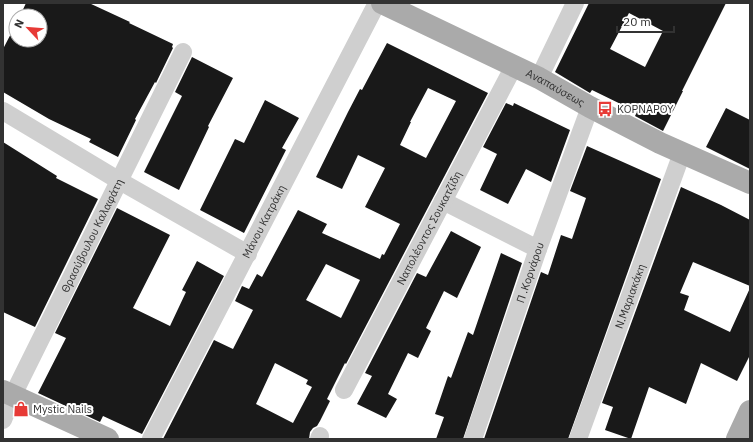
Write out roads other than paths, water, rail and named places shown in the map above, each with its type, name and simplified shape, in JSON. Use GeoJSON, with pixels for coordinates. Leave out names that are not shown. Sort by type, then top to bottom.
{"type":"FeatureCollection","features":[{"type":"Feature","properties":{"kind":"main road","name":"Αναπαύσεως"},"geometry":{"type":"LineString","coordinates":[[382,3],[539,78],[590,107],[682,153],[750,183]]}},
{"type":"Feature","properties":{"kind":"main road"},"geometry":{"type":"LineString","coordinates":[[8,393],[108,439]]}},
{"type":"Feature","properties":{"kind":"main road"},"geometry":{"type":"LineString","coordinates":[[737,439],[750,410]]}},
{"type":"Feature","properties":{"kind":"street","name":"Μάνου Κατράκη"},"geometry":{"type":"LineString","coordinates":[[151,439],[377,3]]}},
{"type":"Feature","properties":{"kind":"street"},"geometry":{"type":"LineString","coordinates":[[539,78],[575,3]]}},
{"type":"Feature","properties":{"kind":"street","name":"Θρασύβουλου Καλαφάτη"},"geometry":{"type":"LineString","coordinates":[[3,420],[8,393],[183,52]]}},
{"type":"Feature","properties":{"kind":"street","name":"Ναπολέοντος Σουκατζίδη"},"geometry":{"type":"LineString","coordinates":[[344,390],[514,66]]}},
{"type":"Feature","properties":{"kind":"street","name":"Π .Κορνάρου"},"geometry":{"type":"LineString","coordinates":[[473,439],[538,249],[590,107]]}},
{"type":"Feature","properties":{"kind":"street"},"geometry":{"type":"LineString","coordinates":[[3,111],[118,180],[248,254]]}},
{"type":"Feature","properties":{"kind":"street","name":"Ν.Μαριακάκη"},"geometry":{"type":"LineString","coordinates":[[578,439],[682,153]]}},
{"type":"Feature","properties":{"kind":"street"},"geometry":{"type":"LineString","coordinates":[[443,201],[538,249]]}},
{"type":"Feature","properties":{"kind":"place","name":"ΚΟΡΝΑΡΟΥ"},"geometry":{"type":"Point","coordinates":[605,109]}},
{"type":"Feature","properties":{"kind":"place","name":"Mystic Nails"},"geometry":{"type":"Point","coordinates":[21,409]}}]}
